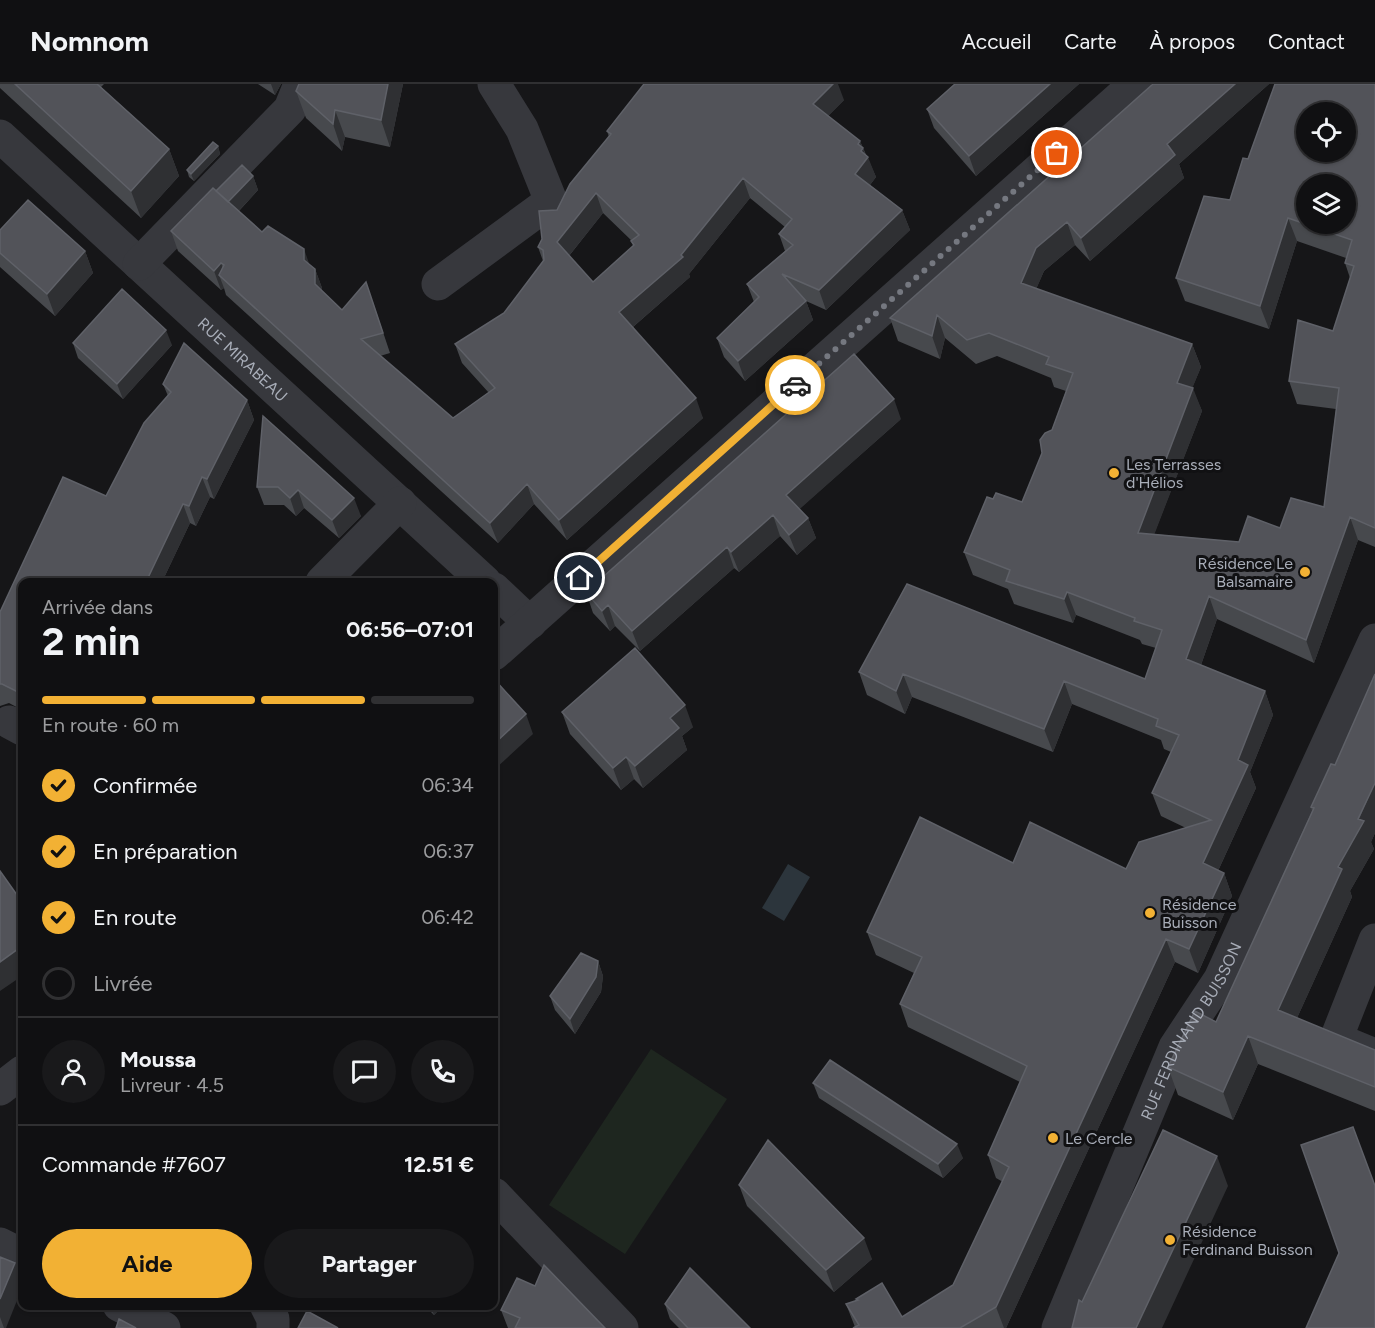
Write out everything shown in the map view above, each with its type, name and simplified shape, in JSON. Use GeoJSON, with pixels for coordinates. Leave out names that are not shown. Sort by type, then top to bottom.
{"type":"FeatureCollection","features":[{"type":"Feature","properties":{"kind":"street"},"geometry":{"type":"LineString","coordinates":[[139,264],[290,109],[300,84]]}},
{"type":"Feature","properties":{"kind":"street"},"geometry":{"type":"LineString","coordinates":[[438,284],[551,201],[522,129],[494,84]]}},
{"type":"Feature","properties":{"kind":"street"},"geometry":{"type":"LineString","coordinates":[[498,651],[1135,84]]}},
{"type":"Feature","properties":{"kind":"street","name":"RUE MIRABEAU"},"geometry":{"type":"LineString","coordinates":[[0,136],[481,578]]}},
{"type":"Feature","properties":{"kind":"street"},"geometry":{"type":"LineString","coordinates":[[326,578],[400,503]]}},
{"type":"Feature","properties":{"kind":"street"},"geometry":{"type":"LineString","coordinates":[[498,593],[530,623]]}},
{"type":"Feature","properties":{"kind":"street","name":"RUE FERDINAND BUISSON"},"geometry":{"type":"LineString","coordinates":[[1058,1328],[1174,1047],[1220,979],[1375,640]]}},
{"type":"Feature","properties":{"kind":"street"},"geometry":{"type":"LineString","coordinates":[[1375,940],[1336,1039],[1375,1055]]}},
{"type":"Feature","properties":{"kind":"street"},"geometry":{"type":"LineString","coordinates":[[0,1089],[18,1075]]}},
{"type":"Feature","properties":{"kind":"street"},"geometry":{"type":"LineString","coordinates":[[498,1198],[622,1328]]}},
{"type":"Feature","properties":{"kind":"street"},"geometry":{"type":"LineString","coordinates":[[0,1244],[18,1253]]}},
{"type":"Feature","properties":{"kind":"street"},"geometry":{"type":"LineString","coordinates":[[129,1310],[164,1328]]}},
{"type":"Feature","properties":{"kind":"street"},"geometry":{"type":"LineString","coordinates":[[269,1310],[273,1318],[273,1328]]}},
{"type":"Feature","properties":{"kind":"street"},"geometry":{"type":"LineString","coordinates":[[286,1310],[291,1328]]}},
{"type":"Feature","properties":{"kind":"shaded area"},"geometry":{"type":"Polygon","coordinates":[[[788,864],[810,877],[784,921],[762,908],[788,864]]]}},
{"type":"Feature","properties":{"kind":"shaded area"},"geometry":{"type":"Polygon","coordinates":[[[651,1049],[727,1099],[625,1254],[549,1205],[651,1049]]]}},
{"type":"Feature","properties":{"kind":"building"},"geometry":{"type":"Polygon","coordinates":[[[15,84],[97,84],[169,149],[131,191],[15,84]]]}},
{"type":"Feature","properties":{"kind":"building"},"geometry":{"type":"Polygon","coordinates":[[[299,84],[388,84],[381,120],[335,110],[333,124],[296,91],[299,84]]]}},
{"type":"Feature","properties":{"kind":"building"},"geometry":{"type":"Polygon","coordinates":[[[644,84],[833,84],[813,104],[860,141],[858,144],[863,148],[861,151],[868,157],[855,174],[902,210],[819,290],[782,274],[806,301],[738,361],[717,338],[759,297],[747,284],[793,245],[779,234],[792,219],[743,178],[681,255],[683,257],[619,312],[696,398],[559,520],[527,484],[490,523],[219,275],[224,265],[221,263],[214,271],[171,231],[213,188],[262,232],[268,226],[304,249],[304,260],[315,269],[315,284],[342,310],[366,282],[383,333],[361,339],[453,418],[495,388],[455,344],[504,313],[544,260],[543,250],[538,247],[542,239],[539,211],[557,210],[570,184],[611,134],[607,131],[644,84]],[[596,193],[557,242],[593,282],[634,245],[631,241],[639,235],[596,193]]]}},
{"type":"Feature","properties":{"kind":"building"},"geometry":{"type":"Polygon","coordinates":[[[955,84],[1050,84],[969,156],[927,109],[955,84]]]}},
{"type":"Feature","properties":{"kind":"building"},"geometry":{"type":"Polygon","coordinates":[[[1153,84],[1235,84],[1167,144],[1175,155],[1081,238],[1067,222],[1036,248],[1021,283],[1192,344],[1177,383],[1193,388],[1138,533],[1239,542],[1248,516],[1280,528],[1291,498],[1324,507],[1339,388],[1289,381],[1298,320],[1333,331],[1354,266],[1345,263],[1352,240],[1335,234],[1356,234],[1356,174],[1296,174],[1296,221],[1288,218],[1260,306],[1176,278],[1204,196],[1230,200],[1243,158],[1248,159],[1275,84],[1375,84],[1375,528],[1350,517],[1306,640],[1209,596],[1186,659],[1265,691],[1238,760],[1248,765],[1203,863],[1224,873],[1189,949],[1166,939],[996,1307],[960,1328],[853,1328],[859,1325],[846,1304],[858,1300],[856,1299],[882,1283],[902,1317],[953,1285],[1009,1167],[988,1155],[1027,1066],[900,1004],[922,957],[867,932],[920,817],[1013,863],[1030,822],[1126,869],[1139,842],[1211,820],[1152,793],[1179,735],[1156,726],[1158,719],[1064,681],[1044,729],[903,674],[896,691],[859,672],[907,584],[1145,679],[1162,630],[1134,621],[1135,618],[1067,592],[1064,599],[1006,581],[1010,570],[964,552],[987,497],[993,499],[996,493],[1022,502],[1042,453],[1040,440],[1045,433],[1052,430],[1073,373],[1046,364],[1049,357],[989,333],[967,340],[937,315],[932,336],[890,318],[1153,84]]]}},
{"type":"Feature","properties":{"kind":"building"},"geometry":{"type":"Polygon","coordinates":[[[213,142],[218,146],[191,174],[187,170],[213,142]]]}},
{"type":"Feature","properties":{"kind":"building"},"geometry":{"type":"Polygon","coordinates":[[[242,165],[253,176],[228,202],[216,191],[242,165]]]}},
{"type":"Feature","properties":{"kind":"building"},"geometry":{"type":"Polygon","coordinates":[[[28,200],[85,251],[47,294],[0,253],[0,230],[28,200]]]}},
{"type":"Feature","properties":{"kind":"building"},"geometry":{"type":"Polygon","coordinates":[[[122,289],[166,330],[117,384],[73,343],[122,289]]]}},
{"type":"Feature","properties":{"kind":"building"},"geometry":{"type":"Polygon","coordinates":[[[184,343],[247,400],[207,479],[202,477],[189,506],[183,504],[148,578],[18,578],[18,692],[0,684],[0,612],[63,477],[106,496],[144,423],[171,392],[163,384],[184,343]]]}},
{"type":"Feature","properties":{"kind":"building"},"geometry":{"type":"Polygon","coordinates":[[[854,354],[894,399],[786,495],[808,518],[789,535],[773,515],[731,552],[727,547],[632,631],[608,605],[602,611],[586,592],[854,354]]]}},
{"type":"Feature","properties":{"kind":"building"},"geometry":{"type":"Polygon","coordinates":[[[263,416],[354,498],[332,520],[298,490],[290,498],[278,487],[257,487],[263,416]]]}},
{"type":"Feature","properties":{"kind":"building"},"geometry":{"type":"Polygon","coordinates":[[[635,648],[685,705],[670,718],[679,728],[635,766],[626,757],[613,768],[562,712],[635,648]]]}},
{"type":"Feature","properties":{"kind":"building"},"geometry":{"type":"Polygon","coordinates":[[[1375,674],[1375,783],[1358,819],[1364,821],[1338,867],[1342,869],[1278,1010],[1375,1050],[1375,1087],[1248,1036],[1223,1092],[1168,1067],[1195,1011],[1216,1022],[1314,808],[1311,807],[1331,764],[1335,765],[1375,674]]]}},
{"type":"Feature","properties":{"kind":"building"},"geometry":{"type":"Polygon","coordinates":[[[498,683],[526,714],[498,740],[498,683]]]}},
{"type":"Feature","properties":{"kind":"building"},"geometry":{"type":"Polygon","coordinates":[[[0,871],[18,896],[18,949],[0,962],[0,871]]]}},
{"type":"Feature","properties":{"kind":"building"},"geometry":{"type":"Polygon","coordinates":[[[581,953],[598,961],[596,977],[570,1019],[550,996],[581,953]]]}},
{"type":"Feature","properties":{"kind":"building"},"geometry":{"type":"Polygon","coordinates":[[[830,1060],[957,1144],[938,1164],[813,1083],[830,1060]]]}},
{"type":"Feature","properties":{"kind":"building","name":"Résidence Ferdinand Buisson"},"geometry":{"type":"Polygon","coordinates":[[[1353,1127],[1375,1186],[1375,1328],[1306,1328],[1339,1253],[1301,1145],[1353,1127]]]}},
{"type":"Feature","properties":{"kind":"building"},"geometry":{"type":"Polygon","coordinates":[[[1163,1130],[1217,1156],[1136,1328],[1072,1328],[1079,1300],[1082,1302],[1163,1130]]]}},
{"type":"Feature","properties":{"kind":"building"},"geometry":{"type":"Polygon","coordinates":[[[768,1140],[864,1238],[826,1270],[739,1185],[768,1140]]]}},
{"type":"Feature","properties":{"kind":"building"},"geometry":{"type":"Polygon","coordinates":[[[0,1257],[15,1263],[0,1299],[0,1257]]]}},
{"type":"Feature","properties":{"kind":"building"},"geometry":{"type":"Polygon","coordinates":[[[544,1265],[605,1328],[515,1328],[520,1318],[501,1310],[517,1278],[535,1286],[544,1265]]]}},
{"type":"Feature","properties":{"kind":"building"},"geometry":{"type":"Polygon","coordinates":[[[690,1268],[750,1328],[688,1328],[665,1304],[690,1268]]]}},
{"type":"Feature","properties":{"kind":"building"},"geometry":{"type":"Polygon","coordinates":[[[307,1311],[338,1328],[298,1328],[307,1311]]]}},
{"type":"Feature","properties":{"kind":"building"},"geometry":{"type":"Polygon","coordinates":[[[119,1319],[136,1328],[116,1328],[119,1319]]]}},
{"type":"Feature","properties":{"kind":"way so far"},"geometry":{"type":"LineString","coordinates":[[795,385],[1057,153]]}},
{"type":"Feature","properties":{"kind":"place","name":"Les Terrasses d'Hélios"},"geometry":{"type":"Point","coordinates":[1114,473]}},
{"type":"Feature","properties":{"kind":"place","name":"Résidence Le Balsamaire"},"geometry":{"type":"Point","coordinates":[1305,572]}},
{"type":"Feature","properties":{"kind":"place","name":"Résidence Buisson"},"geometry":{"type":"Point","coordinates":[1150,913]}},
{"type":"Feature","properties":{"kind":"place","name":"Le Cercle"},"geometry":{"type":"Point","coordinates":[1053,1138]}},
{"type":"Feature","properties":{"kind":"place","name":"Résidence Ferdinand Buisson"},"geometry":{"type":"Point","coordinates":[1170,1240]}},
{"type":"Feature","properties":{"kind":"route"},"geometry":{"type":"LineString","coordinates":[[580,578],[795,385]]}}]}
